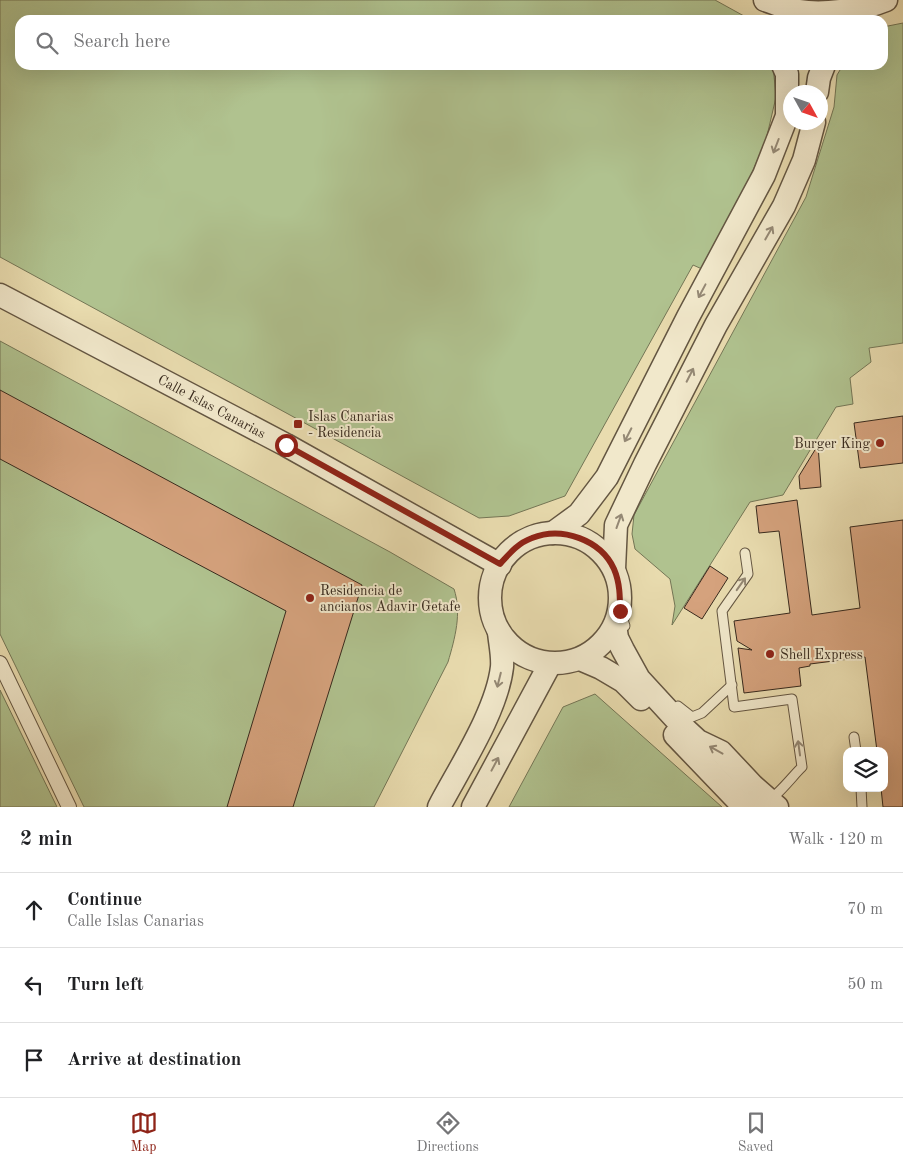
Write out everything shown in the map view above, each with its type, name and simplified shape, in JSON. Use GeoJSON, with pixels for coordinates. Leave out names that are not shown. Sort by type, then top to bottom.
{"type":"FeatureCollection","features":[{"type":"Feature","properties":{"kind":"street"},"geometry":{"type":"LineString","coordinates":[[755,0],[762,15]]}},
{"type":"Feature","properties":{"kind":"street"},"geometry":{"type":"LineString","coordinates":[[765,0],[796,10],[837,12],[881,2]]}},
{"type":"Feature","properties":{"kind":"street"},"geometry":{"type":"LineString","coordinates":[[867,15],[881,2]]}},
{"type":"Feature","properties":{"kind":"street"},"geometry":{"type":"LineString","coordinates":[[553,533],[579,514],[607,477],[688,317],[764,175],[787,116],[787,74],[785,70]]}},
{"type":"Feature","properties":{"kind":"street"},"geometry":{"type":"LineString","coordinates":[[818,85],[822,70]]}},
{"type":"Feature","properties":{"kind":"street"},"geometry":{"type":"LineString","coordinates":[[773,804],[721,752],[698,741],[685,729],[639,679],[617,638],[621,624],[620,589],[614,569],[616,525],[716,325],[784,206],[804,160],[812,130]]}},
{"type":"Feature","properties":{"kind":"street","name":"Calle Islas Canarias"},"geometry":{"type":"LineString","coordinates":[[0,295],[286,445],[500,564]]}},
{"type":"Feature","properties":{"kind":"street"},"geometry":{"type":"LineString","coordinates":[[614,569],[603,554],[588,542],[571,535],[553,533],[532,538],[514,548],[500,564],[492,581],[490,598],[492,616],[499,632],[512,648],[530,659],[550,664],[567,663],[580,659],[621,624]]}},
{"type":"Feature","properties":{"kind":"street"},"geometry":{"type":"LineString","coordinates":[[439,807],[495,697],[502,666],[499,632]]}},
{"type":"Feature","properties":{"kind":"street"},"geometry":{"type":"LineString","coordinates":[[580,659],[623,680],[701,763],[743,798]]}},
{"type":"Feature","properties":{"kind":"street"},"geometry":{"type":"LineString","coordinates":[[0,663],[69,807]]}},
{"type":"Feature","properties":{"kind":"street"},"geometry":{"type":"LineString","coordinates":[[473,807],[550,664]]}},
{"type":"Feature","properties":{"kind":"lane"},"geometry":{"type":"LineString","coordinates":[[743,798],[759,805],[773,804],[802,767],[792,699],[734,707],[722,611],[748,574],[745,553]]}},
{"type":"Feature","properties":{"kind":"lane"},"geometry":{"type":"LineString","coordinates":[[634,649],[644,668]]}},
{"type":"Feature","properties":{"kind":"lane"},"geometry":{"type":"LineString","coordinates":[[672,699],[684,712],[692,717],[702,713],[732,685]]}},
{"type":"Feature","properties":{"kind":"lane"},"geometry":{"type":"LineString","coordinates":[[854,737],[855,747]]}},
{"type":"Feature","properties":{"kind":"lane"},"geometry":{"type":"LineString","coordinates":[[701,763],[714,770],[725,771]]}},
{"type":"Feature","properties":{"kind":"lane"},"geometry":{"type":"LineString","coordinates":[[861,792],[862,807]]}},
{"type":"Feature","properties":{"kind":"green space"},"geometry":{"type":"Polygon","coordinates":[[[0,0],[715,0],[742,15],[15,15],[15,70],[773,70],[776,97],[766,140],[742,196],[702,269],[693,265],[565,496],[509,516],[479,518],[0,257],[0,0]]]}},
{"type":"Feature","properties":{"kind":"green space"},"geometry":{"type":"Polygon","coordinates":[[[903,23],[903,343],[869,348],[871,362],[850,378],[853,404],[836,407],[783,495],[750,502],[672,625],[675,606],[670,579],[635,549],[632,534],[634,515],[806,197],[834,107],[837,75],[840,70],[888,70],[888,26],[903,23]]]}},
{"type":"Feature","properties":{"kind":"green space"},"geometry":{"type":"Polygon","coordinates":[[[0,341],[390,552],[454,589],[457,616],[455,635],[448,662],[374,807],[84,807],[0,634],[0,341]]]}},
{"type":"Feature","properties":{"kind":"green space"},"geometry":{"type":"Polygon","coordinates":[[[0,690],[57,807],[0,807],[0,690]]]}},
{"type":"Feature","properties":{"kind":"green space"},"geometry":{"type":"Polygon","coordinates":[[[595,694],[722,807],[509,807],[563,707],[595,694]]]}},
{"type":"Feature","properties":{"kind":"building","name":"Residencia de ancianos Adavir Getafe"},"geometry":{"type":"Polygon","coordinates":[[[0,390],[362,585],[293,807],[227,807],[286,611],[0,459],[0,390]]]}},
{"type":"Feature","properties":{"kind":"building","name":"Burger King"},"geometry":{"type":"Polygon","coordinates":[[[903,416],[903,463],[860,468],[854,423],[903,416]]]}},
{"type":"Feature","properties":{"kind":"building"},"geometry":{"type":"Polygon","coordinates":[[[818,445],[821,487],[800,489],[799,476],[818,445]]]}},
{"type":"Feature","properties":{"kind":"building"},"geometry":{"type":"Polygon","coordinates":[[[797,500],[812,615],[860,608],[850,527],[903,520],[903,807],[883,807],[881,792],[888,792],[888,747],[876,747],[865,657],[810,664],[810,666],[799,668],[801,686],[744,693],[738,648],[752,650],[737,641],[734,621],[790,613],[779,531],[759,533],[756,506],[797,500]]]}},
{"type":"Feature","properties":{"kind":"building"},"geometry":{"type":"Polygon","coordinates":[[[710,566],[728,578],[702,619],[684,608],[710,566]]]}},
{"type":"Feature","properties":{"kind":"place","name":"Islas Canarias - Residencia"},"geometry":{"type":"Point","coordinates":[298,424]}},
{"type":"Feature","properties":{"kind":"place","name":"Burger King"},"geometry":{"type":"Point","coordinates":[880,443]}},
{"type":"Feature","properties":{"kind":"place","name":"Residencia de ancianos Adavir Getafe"},"geometry":{"type":"Point","coordinates":[310,598]}},
{"type":"Feature","properties":{"kind":"place","name":"Shell Express"},"geometry":{"type":"Point","coordinates":[770,654]}},
{"type":"Feature","properties":{"kind":"route"},"geometry":{"type":"LineString","coordinates":[[286,445],[500,564],[514,548],[532,538],[553,533],[571,535],[588,542],[603,554],[614,569],[620,589],[620,611]]}}]}
